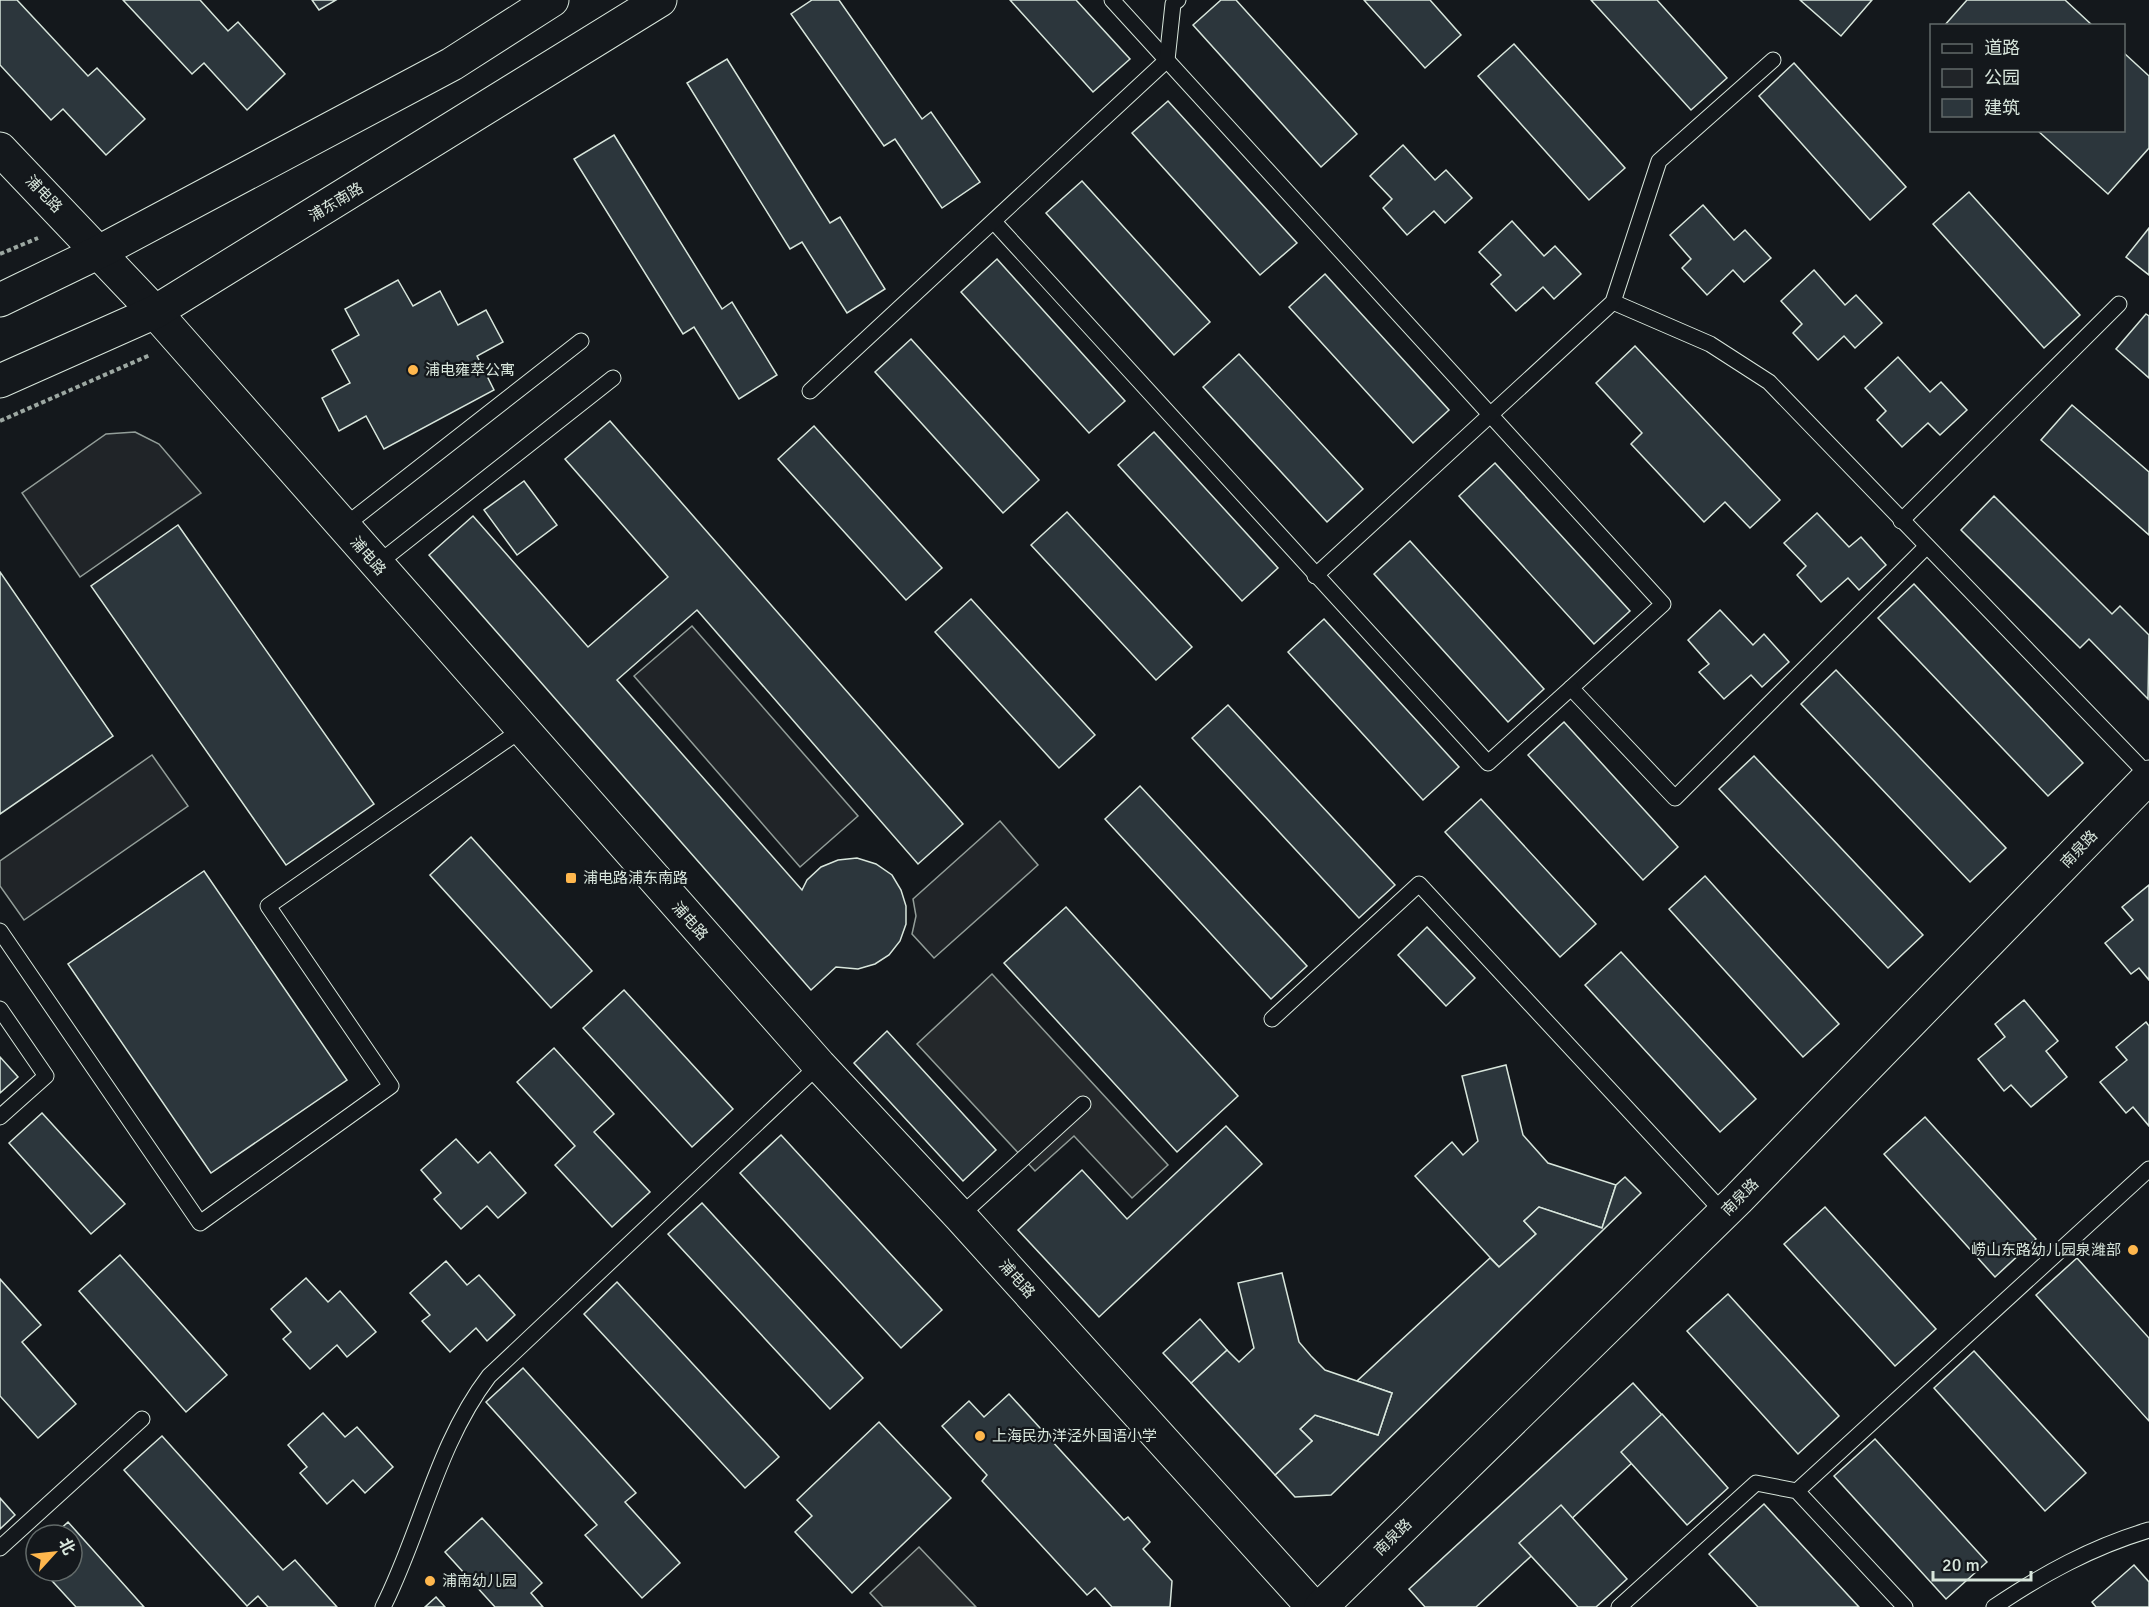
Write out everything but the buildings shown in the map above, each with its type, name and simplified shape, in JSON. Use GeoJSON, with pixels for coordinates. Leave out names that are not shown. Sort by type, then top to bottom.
{"type":"FeatureCollection","features":[{"type":"Feature","properties":{"kind":"street"},"geometry":{"type":"LineString","coordinates":[[0,300],[99,252],[452,64],[552,0]]}},
{"type":"Feature","properties":{"kind":"street","name":"浦东南路"},"geometry":{"type":"LineString","coordinates":[[0,381],[155,312],[660,0]]}},
{"type":"Feature","properties":{"kind":"street","name":"浦电路"},"geometry":{"type":"LineString","coordinates":[[0,149],[155,312],[521,730],[819,1065],[960,1216],[1313,1607]]}},
{"type":"Feature","properties":{"kind":"street","name":"南泉路"},"geometry":{"type":"LineString","coordinates":[[1321,1607],[1724,1213],[2149,776]]}},
{"type":"Feature","properties":{"kind":"lane"},"geometry":{"type":"LineString","coordinates":[[995,223],[1488,763],[1663,604],[1112,0]]}},
{"type":"Feature","properties":{"kind":"lane"},"geometry":{"type":"LineString","coordinates":[[810,391],[995,223],[1167,60],[1173,4],[1178,0]]}},
{"type":"Feature","properties":{"kind":"lane"},"geometry":{"type":"LineString","coordinates":[[1315,576],[1613,302],[1659,161],[1773,60]]}},
{"type":"Feature","properties":{"kind":"lane"},"geometry":{"type":"LineString","coordinates":[[1613,302],[1710,344],[1769,382],[2149,776]]}},
{"type":"Feature","properties":{"kind":"lane"},"geometry":{"type":"LineString","coordinates":[[1901,520],[2119,304]]}},
{"type":"Feature","properties":{"kind":"lane"},"geometry":{"type":"LineString","coordinates":[[343,527],[581,341]]}},
{"type":"Feature","properties":{"kind":"lane"},"geometry":{"type":"LineString","coordinates":[[376,565],[613,378]]}},
{"type":"Feature","properties":{"kind":"lane"},"geometry":{"type":"LineString","coordinates":[[1571,688],[1675,798],[1926,547]]}},
{"type":"Feature","properties":{"kind":"lane"},"geometry":{"type":"LineString","coordinates":[[0,932],[200,1222],[391,1086],[268,906],[521,730]]}},
{"type":"Feature","properties":{"kind":"lane"},"geometry":{"type":"LineString","coordinates":[[1272,1019],[1419,884],[1724,1213]]}},
{"type":"Feature","properties":{"kind":"lane"},"geometry":{"type":"LineString","coordinates":[[0,1009],[46,1076],[0,1117]]}},
{"type":"Feature","properties":{"kind":"lane"},"geometry":{"type":"LineString","coordinates":[[383,1607],[397,1579],[454,1432],[469,1402],[489,1376],[819,1065]]}},
{"type":"Feature","properties":{"kind":"lane"},"geometry":{"type":"LineString","coordinates":[[960,1216],[1083,1104]]}},
{"type":"Feature","properties":{"kind":"lane"},"geometry":{"type":"LineString","coordinates":[[1797,1491],[2149,1169]]}},
{"type":"Feature","properties":{"kind":"lane"},"geometry":{"type":"LineString","coordinates":[[0,1548],[142,1419]]}},
{"type":"Feature","properties":{"kind":"lane"},"geometry":{"type":"LineString","coordinates":[[1619,1607],[1756,1483],[1797,1491],[1905,1607]]}},
{"type":"Feature","properties":{"kind":"lane"},"geometry":{"type":"LineString","coordinates":[[1994,1607],[2052,1570],[2108,1542],[2149,1530]]}},
{"type":"Feature","properties":{"kind":"path"},"geometry":{"type":"LineString","coordinates":[[0,421],[180,342]]}},
{"type":"Feature","properties":{"kind":"green space"},"geometry":{"type":"Polygon","coordinates":[[[135,432],[159,444],[201,493],[80,577],[22,493],[106,434],[135,432]]]}},
{"type":"Feature","properties":{"kind":"green space"},"geometry":{"type":"Polygon","coordinates":[[[692,626],[858,816],[800,867],[634,676],[692,626]]]}},
{"type":"Feature","properties":{"kind":"green space"},"geometry":{"type":"Polygon","coordinates":[[[152,755],[188,806],[24,920],[0,886],[0,861],[152,755]]]}},
{"type":"Feature","properties":{"kind":"green space"},"geometry":{"type":"Polygon","coordinates":[[[1000,821],[1038,865],[934,958],[912,934],[916,916],[913,899],[1000,821]]]}},
{"type":"Feature","properties":{"kind":"shaded area"},"geometry":{"type":"Polygon","coordinates":[[[992,974],[1168,1165],[1132,1198],[1074,1136],[1035,1171],[917,1044],[992,974]]]}},
{"type":"Feature","properties":{"kind":"shaded area"},"geometry":{"type":"Polygon","coordinates":[[[919,1547],[976,1607],[883,1607],[870,1593],[919,1547]]]}},
{"type":"Feature","properties":{"kind":"place","name":"浦电雍萃公寓"},"geometry":{"type":"Point","coordinates":[413,370]}},
{"type":"Feature","properties":{"kind":"place","name":"浦电路浦东南路"},"geometry":{"type":"Point","coordinates":[571,878]}},
{"type":"Feature","properties":{"kind":"place","name":"崂山东路幼儿园泉潍部"},"geometry":{"type":"Point","coordinates":[2133,1250]}},
{"type":"Feature","properties":{"kind":"place","name":"上海民办洋泾外国语小学"},"geometry":{"type":"Point","coordinates":[980,1436]}},
{"type":"Feature","properties":{"kind":"place","name":"浦南幼儿园"},"geometry":{"type":"Point","coordinates":[430,1581]}}]}
